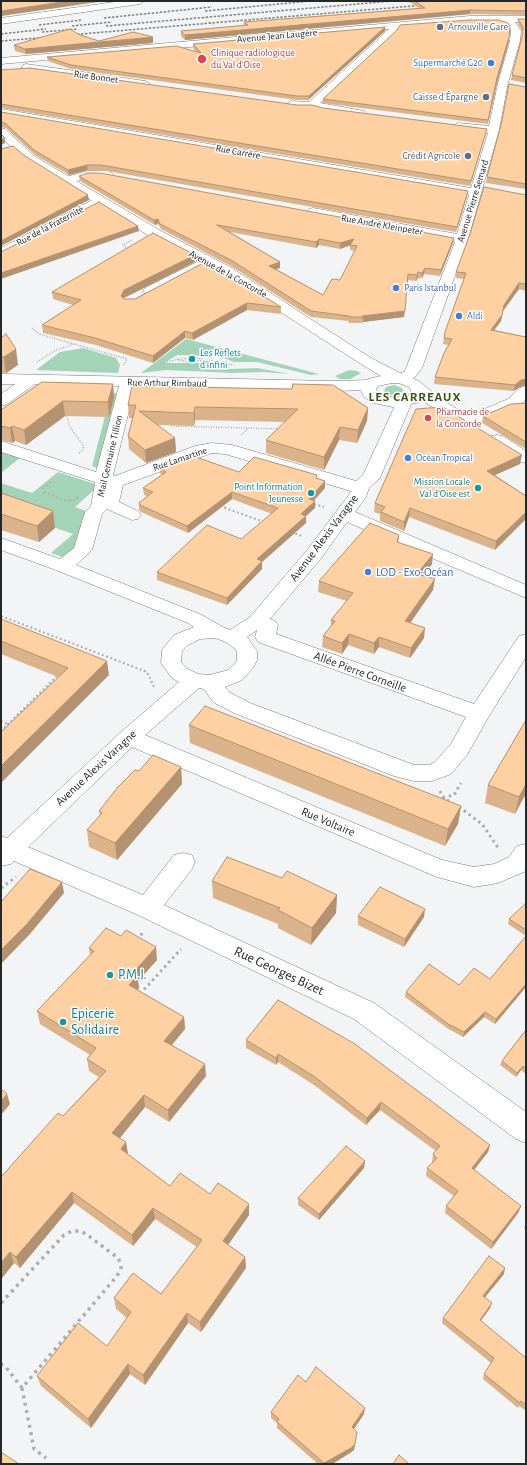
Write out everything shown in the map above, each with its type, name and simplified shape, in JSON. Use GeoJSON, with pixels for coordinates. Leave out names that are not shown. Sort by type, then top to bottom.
{"type":"FeatureCollection","features":[{"type":"Feature","properties":{"kind":"street"},"geometry":{"type":"LineString","coordinates":[[1,21],[140,1]]}},
{"type":"Feature","properties":{"kind":"street"},"geometry":{"type":"LineString","coordinates":[[37,8],[49,14]]}},
{"type":"Feature","properties":{"kind":"street"},"geometry":{"type":"LineString","coordinates":[[491,10],[482,15],[493,19]]}},
{"type":"Feature","properties":{"kind":"street"},"geometry":{"type":"LineString","coordinates":[[493,19],[490,16],[498,12],[526,15]]}},
{"type":"Feature","properties":{"kind":"street","name":"Avenue Jean Laugère"},"geometry":{"type":"LineString","coordinates":[[3,63],[232,39],[256,40],[526,15]]}},
{"type":"Feature","properties":{"kind":"street","name":"Avenue Pierre Semard"},"geometry":{"type":"LineString","coordinates":[[398,378],[409,375],[414,368],[481,189],[494,130],[520,42],[516,28],[510,22],[493,19]]}},
{"type":"Feature","properties":{"kind":"street"},"geometry":{"type":"LineString","coordinates":[[214,26],[221,30],[226,30],[224,32],[232,39],[252,33]]}},
{"type":"Feature","properties":{"kind":"street"},"geometry":{"type":"LineString","coordinates":[[312,105],[393,31],[392,27]]}},
{"type":"Feature","properties":{"kind":"street","name":"Rue Bonnet"},"geometry":{"type":"LineString","coordinates":[[3,63],[153,85]]}},
{"type":"Feature","properties":{"kind":"street"},"geometry":{"type":"LineString","coordinates":[[278,103],[305,106],[312,105],[369,114]]}},
{"type":"Feature","properties":{"kind":"street","name":"Rue Carrère"},"geometry":{"type":"LineString","coordinates":[[1,112],[481,189]]}},
{"type":"Feature","properties":{"kind":"street","name":"Avenue de la Concorde"},"geometry":{"type":"LineString","coordinates":[[1,121],[7,140],[30,158],[156,234],[263,293],[366,361],[417,386]]}},
{"type":"Feature","properties":{"kind":"street"},"geometry":{"type":"LineString","coordinates":[[445,124],[494,130]]}},
{"type":"Feature","properties":{"kind":"street"},"geometry":{"type":"LineString","coordinates":[[66,180],[94,173],[116,177]]}},
{"type":"Feature","properties":{"kind":"street","name":"Rue de la Fraternité"},"geometry":{"type":"LineString","coordinates":[[1,252],[100,200]]}},
{"type":"Feature","properties":{"kind":"street","name":"Rue André Kleinpeter"},"geometry":{"type":"LineString","coordinates":[[304,210],[462,240]]}},
{"type":"Feature","properties":{"kind":"street"},"geometry":{"type":"LineString","coordinates":[[137,299],[207,261]]}},
{"type":"Feature","properties":{"kind":"street","name":"Avenue de la Concorde"},"geometry":{"type":"LineString","coordinates":[[366,361],[376,374],[372,391]]}},
{"type":"Feature","properties":{"kind":"street"},"geometry":{"type":"LineString","coordinates":[[372,391],[381,379],[398,378]]}},
{"type":"Feature","properties":{"kind":"street","name":"Rue Arthur Rimbaud"},"geometry":{"type":"LineString","coordinates":[[7,379],[332,386],[372,391],[388,402],[405,401]]}},
{"type":"Feature","properties":{"kind":"street"},"geometry":{"type":"LineString","coordinates":[[1,401],[31,380]]}},
{"type":"Feature","properties":{"kind":"street","name":"Mail Germaine Tillion"},"geometry":{"type":"LineString","coordinates":[[63,566],[83,550],[94,512],[99,508],[104,484],[109,480],[128,382]]}},
{"type":"Feature","properties":{"kind":"street"},"geometry":{"type":"LineString","coordinates":[[405,401],[418,395],[419,390],[417,386]]}},
{"type":"Feature","properties":{"kind":"street"},"geometry":{"type":"LineString","coordinates":[[417,386],[424,394],[446,410],[526,458]]}},
{"type":"Feature","properties":{"kind":"street","name":"Avenue Alexis Varagne"},"geometry":{"type":"LineString","coordinates":[[224,634],[242,643],[247,651],[247,660],[243,668],[235,675],[229,678],[202,681],[179,673],[171,662],[172,650],[182,640],[197,633],[224,634],[257,621],[321,544],[357,497],[361,487],[361,476],[387,417],[385,408],[372,391]]}},
{"type":"Feature","properties":{"kind":"street"},"geometry":{"type":"LineString","coordinates":[[478,429],[526,391]]}},
{"type":"Feature","properties":{"kind":"street"},"geometry":{"type":"LineString","coordinates":[[405,401],[423,403],[446,410]]}},
{"type":"Feature","properties":{"kind":"street","name":"Avenue Alexis Varagne"},"geometry":{"type":"LineString","coordinates":[[361,487],[371,478],[405,401]]}},
{"type":"Feature","properties":{"kind":"street"},"geometry":{"type":"LineString","coordinates":[[1,446],[109,480],[110,504],[132,515]]}},
{"type":"Feature","properties":{"kind":"street","name":"Rue Lamartine"},"geometry":{"type":"LineString","coordinates":[[109,480],[123,480],[201,450],[212,448],[226,449],[361,487]]}},
{"type":"Feature","properties":{"kind":"street"},"geometry":{"type":"LineString","coordinates":[[344,514],[526,592]]}},
{"type":"Feature","properties":{"kind":"street"},"geometry":{"type":"LineString","coordinates":[[1,544],[63,566],[195,619],[224,634]]}},
{"type":"Feature","properties":{"kind":"street","name":"Allée Pierre Corneille"},"geometry":{"type":"LineString","coordinates":[[257,621],[268,625],[265,637],[478,714]]}},
{"type":"Feature","properties":{"kind":"street"},"geometry":{"type":"LineString","coordinates":[[202,681],[221,697],[242,708],[402,770],[414,773],[432,773],[443,768],[452,758],[478,714],[526,641]]}},
{"type":"Feature","properties":{"kind":"street","name":"Avenue Alexis Varagne"},"geometry":{"type":"LineString","coordinates":[[5,850],[129,737],[202,681]]}},
{"type":"Feature","properties":{"kind":"street","name":"Rue Voltaire"},"geometry":{"type":"LineString","coordinates":[[129,737],[438,868],[474,877],[498,873],[518,864],[526,853]]}},
{"type":"Feature","properties":{"kind":"street","name":"Rue Georges Bizet"},"geometry":{"type":"LineString","coordinates":[[5,850],[147,908],[364,1012],[526,1129]]}},
{"type":"Feature","properties":{"kind":"street"},"geometry":{"type":"LineString","coordinates":[[147,908],[183,862]]}},
{"type":"Feature","properties":{"kind":"path"},"geometry":{"type":"LineString","coordinates":[[204,17],[214,26]]}},
{"type":"Feature","properties":{"kind":"path"},"geometry":{"type":"LineString","coordinates":[[134,239],[123,245],[135,253]]}},
{"type":"Feature","properties":{"kind":"path"},"geometry":{"type":"LineString","coordinates":[[32,328],[40,334],[127,359],[122,375],[128,382]]}},
{"type":"Feature","properties":{"kind":"path"},"geometry":{"type":"LineString","coordinates":[[57,339],[61,336]]}},
{"type":"Feature","properties":{"kind":"path"},"geometry":{"type":"LineString","coordinates":[[7,379],[54,350],[74,344]]}},
{"type":"Feature","properties":{"kind":"path"},"geometry":{"type":"LineString","coordinates":[[88,348],[92,345]]}},
{"type":"Feature","properties":{"kind":"path"},"geometry":{"type":"LineString","coordinates":[[116,356],[120,353]]}},
{"type":"Feature","properties":{"kind":"path"},"geometry":{"type":"LineString","coordinates":[[178,359],[188,362],[209,359]]}},
{"type":"Feature","properties":{"kind":"path"},"geometry":{"type":"LineString","coordinates":[[62,466],[83,450],[83,445],[70,427],[66,413]]}},
{"type":"Feature","properties":{"kind":"path"},"geometry":{"type":"LineString","coordinates":[[171,426],[287,429]]}},
{"type":"Feature","properties":{"kind":"path"},"geometry":{"type":"LineString","coordinates":[[311,503],[344,514]]}},
{"type":"Feature","properties":{"kind":"path"},"geometry":{"type":"LineString","coordinates":[[219,506],[269,524]]}},
{"type":"Feature","properties":{"kind":"path"},"geometry":{"type":"LineString","coordinates":[[290,532],[321,544]]}},
{"type":"Feature","properties":{"kind":"path"},"geometry":{"type":"LineString","coordinates":[[1,731],[57,676]]}},
{"type":"Feature","properties":{"kind":"path"},"geometry":{"type":"LineString","coordinates":[[1,721],[14,727]]}},
{"type":"Feature","properties":{"kind":"path"},"geometry":{"type":"LineString","coordinates":[[432,773],[443,798],[465,811],[482,824],[499,848],[498,873]]}},
{"type":"Feature","properties":{"kind":"path"},"geometry":{"type":"LineString","coordinates":[[135,999],[196,932]]}},
{"type":"Feature","properties":{"kind":"path"},"geometry":{"type":"LineString","coordinates":[[1,1303],[64,1235],[72,1231],[80,1231],[86,1234],[118,1258],[120,1262],[121,1268],[117,1276],[22,1388]]}},
{"type":"Feature","properties":{"kind":"path"},"geometry":{"type":"LineString","coordinates":[[1,1364],[5,1366],[22,1388],[34,1449],[46,1458]]}},
{"type":"Feature","properties":{"kind":"green space"},"geometry":{"type":"Polygon","coordinates":[[[186,339],[319,374],[311,375],[257,362],[234,362],[219,356],[177,355],[164,363],[198,363],[228,369],[257,368],[290,374],[166,370],[141,373],[186,339]]]}},
{"type":"Feature","properties":{"kind":"green space"},"geometry":{"type":"Polygon","coordinates":[[[83,348],[116,358],[120,365],[118,373],[36,370],[60,352],[83,348]]]}},
{"type":"Feature","properties":{"kind":"green space"},"geometry":{"type":"Polygon","coordinates":[[[349,370],[361,373],[350,379],[340,379],[335,376],[349,370]]]}},
{"type":"Feature","properties":{"kind":"green space"},"geometry":{"type":"Polygon","coordinates":[[[394,385],[402,388],[403,391],[400,394],[387,394],[384,391],[386,387],[394,385]]]}},
{"type":"Feature","properties":{"kind":"green space"},"geometry":{"type":"Polygon","coordinates":[[[111,393],[117,393],[97,468],[92,466],[111,393]]]}},
{"type":"Feature","properties":{"kind":"green space"},"geometry":{"type":"Polygon","coordinates":[[[1,451],[21,457],[1,473],[1,451]]]}},
{"type":"Feature","properties":{"kind":"green space"},"geometry":{"type":"Polygon","coordinates":[[[58,472],[95,484],[94,490],[75,507],[89,512],[80,545],[65,558],[51,553],[73,534],[1,509],[1,483],[32,493],[58,472]]]}},
{"type":"Feature","properties":{"kind":"building"},"geometry":{"type":"Polygon","coordinates":[[[1,1],[69,1],[1,11],[1,1]]]}},
{"type":"Feature","properties":{"kind":"building"},"geometry":{"type":"Polygon","coordinates":[[[415,1],[526,1],[526,11],[470,10],[185,35],[181,31],[248,25],[244,22],[425,8],[415,1]]]}},
{"type":"Feature","properties":{"kind":"building"},"geometry":{"type":"Polygon","coordinates":[[[518,19],[526,19],[526,78],[512,75],[522,37],[523,27],[518,19]]]}},
{"type":"Feature","properties":{"kind":"building"},"geometry":{"type":"Polygon","coordinates":[[[470,20],[499,20],[508,23],[510,27],[509,37],[497,78],[488,120],[323,99],[397,30],[400,25],[470,20]]]}},
{"type":"Feature","properties":{"kind":"building"},"geometry":{"type":"Polygon","coordinates":[[[385,27],[309,96],[297,96],[71,65],[47,57],[176,46],[201,53],[193,44],[385,27]]]}},
{"type":"Feature","properties":{"kind":"building"},"geometry":{"type":"Polygon","coordinates":[[[70,29],[80,35],[99,41],[133,32],[153,37],[25,49],[14,45],[70,29]]]}},
{"type":"Feature","properties":{"kind":"building"},"geometry":{"type":"Polygon","coordinates":[[[30,68],[297,105],[312,105],[323,108],[487,129],[471,181],[1,104],[1,70],[30,68]]]}},
{"type":"Feature","properties":{"kind":"building"},"geometry":{"type":"Polygon","coordinates":[[[509,84],[526,87],[526,184],[487,177],[501,125],[509,84]]]}},
{"type":"Feature","properties":{"kind":"building"},"geometry":{"type":"Polygon","coordinates":[[[1,112],[468,191],[457,227],[101,165],[87,165],[68,170],[34,150],[5,123],[1,122],[1,112]]]}},
{"type":"Feature","properties":{"kind":"building"},"geometry":{"type":"Polygon","coordinates":[[[1,134],[5,138],[1,140],[1,134]]]}},
{"type":"Feature","properties":{"kind":"building"},"geometry":{"type":"Polygon","coordinates":[[[13,146],[25,156],[88,195],[1,241],[1,149],[13,146]]]}},
{"type":"Feature","properties":{"kind":"building"},"geometry":{"type":"Polygon","coordinates":[[[88,173],[100,173],[454,238],[441,270],[425,268],[422,273],[418,272],[417,275],[408,274],[405,311],[362,316],[363,317],[350,317],[311,311],[231,260],[160,224],[158,219],[154,220],[79,176],[88,173]],[[217,225],[280,262],[269,266],[323,295],[332,279],[340,280],[357,246],[350,245],[354,239],[340,243],[319,239],[316,242],[217,225]]]}},
{"type":"Feature","properties":{"kind":"building"},"geometry":{"type":"Polygon","coordinates":[[[484,187],[526,195],[526,284],[519,283],[504,305],[502,315],[491,330],[526,337],[526,379],[521,380],[515,385],[435,377],[444,353],[452,339],[444,338],[445,332],[466,273],[456,272],[470,234],[484,187]]]}},
{"type":"Feature","properties":{"kind":"building"},"geometry":{"type":"Polygon","coordinates":[[[99,202],[138,226],[1,273],[1,252],[99,202]]]}},
{"type":"Feature","properties":{"kind":"building"},"geometry":{"type":"Polygon","coordinates":[[[153,233],[195,255],[124,290],[121,296],[124,299],[135,299],[207,261],[281,307],[247,303],[192,333],[185,331],[153,356],[95,338],[42,325],[81,300],[52,292],[153,233]]]}},
{"type":"Feature","properties":{"kind":"building"},"geometry":{"type":"Polygon","coordinates":[[[6,334],[16,349],[4,357],[1,357],[1,338],[6,334]]]}},
{"type":"Feature","properties":{"kind":"building"},"geometry":{"type":"Polygon","coordinates":[[[42,382],[113,384],[108,402],[63,401],[24,430],[12,426],[10,428],[1,426],[1,410],[42,382]]]}},
{"type":"Feature","properties":{"kind":"building"},"geometry":{"type":"Polygon","coordinates":[[[293,384],[333,385],[368,408],[358,430],[340,427],[324,457],[266,440],[298,409],[195,407],[194,413],[139,411],[175,438],[145,450],[128,436],[136,405],[128,405],[132,386],[292,389],[293,384]]]}},
{"type":"Feature","properties":{"kind":"building"},"geometry":{"type":"Polygon","coordinates":[[[526,403],[526,442],[483,416],[511,404],[526,403]]]}},
{"type":"Feature","properties":{"kind":"building"},"geometry":{"type":"Polygon","coordinates":[[[443,407],[522,455],[487,471],[526,496],[526,512],[496,541],[410,508],[404,522],[381,512],[385,507],[375,503],[416,409],[443,407]]]}},
{"type":"Feature","properties":{"kind":"building"},"geometry":{"type":"Polygon","coordinates":[[[190,455],[239,472],[254,457],[317,475],[316,478],[325,481],[309,499],[315,501],[301,514],[306,516],[257,559],[262,561],[227,598],[157,572],[207,525],[241,539],[278,508],[232,492],[187,526],[140,505],[139,503],[153,492],[143,488],[166,472],[159,466],[190,455]]]}},
{"type":"Feature","properties":{"kind":"building"},"geometry":{"type":"Polygon","coordinates":[[[1,493],[53,511],[37,526],[1,514],[1,493]]]}},
{"type":"Feature","properties":{"kind":"building"},"geometry":{"type":"Polygon","coordinates":[[[370,523],[399,535],[397,542],[433,554],[417,574],[435,579],[405,621],[425,628],[411,648],[379,637],[374,643],[349,634],[342,643],[323,636],[335,621],[331,620],[353,593],[319,581],[370,523]]]}},
{"type":"Feature","properties":{"kind":"building"},"geometry":{"type":"Polygon","coordinates":[[[1,619],[107,661],[1,766],[1,732],[68,668],[1,641],[1,619]]]}},
{"type":"Feature","properties":{"kind":"building"},"geometry":{"type":"Polygon","coordinates":[[[205,706],[461,806],[448,829],[189,725],[205,706]]]}},
{"type":"Feature","properties":{"kind":"building"},"geometry":{"type":"Polygon","coordinates":[[[526,720],[526,784],[519,797],[488,785],[526,720]]]}},
{"type":"Feature","properties":{"kind":"building"},"geometry":{"type":"Polygon","coordinates":[[[153,755],[181,767],[115,843],[87,830],[102,813],[99,811],[118,787],[135,770],[139,771],[153,755]]]}},
{"type":"Feature","properties":{"kind":"building"},"geometry":{"type":"Polygon","coordinates":[[[227,857],[282,878],[287,871],[337,895],[312,928],[278,910],[280,908],[212,881],[227,857]]]}},
{"type":"Feature","properties":{"kind":"building"},"geometry":{"type":"Polygon","coordinates":[[[30,869],[62,882],[27,924],[1,950],[1,902],[30,869]]]}},
{"type":"Feature","properties":{"kind":"building"},"geometry":{"type":"Polygon","coordinates":[[[380,887],[425,909],[405,939],[358,916],[380,887]]]}},
{"type":"Feature","properties":{"kind":"building"},"geometry":{"type":"Polygon","coordinates":[[[525,904],[526,905],[526,930],[509,919],[525,904]]]}},
{"type":"Feature","properties":{"kind":"building"},"geometry":{"type":"Polygon","coordinates":[[[106,928],[121,936],[126,930],[156,947],[133,973],[137,976],[129,985],[184,1017],[164,1041],[205,1064],[168,1110],[144,1095],[112,1133],[126,1142],[121,1149],[170,1186],[180,1173],[210,1194],[218,1183],[249,1204],[223,1241],[245,1257],[200,1322],[187,1313],[143,1375],[128,1364],[88,1419],[37,1376],[78,1323],[107,1346],[131,1312],[114,1298],[133,1273],[161,1294],[202,1240],[153,1208],[132,1235],[72,1192],[16,1257],[10,1252],[1,1263],[1,1177],[58,1113],[63,1116],[106,1071],[87,1059],[96,1048],[37,1011],[94,951],[89,948],[106,928]]]}},
{"type":"Feature","properties":{"kind":"building"},"geometry":{"type":"Polygon","coordinates":[[[526,936],[526,984],[496,1019],[485,1012],[464,1032],[448,1024],[406,992],[429,964],[459,985],[474,968],[490,979],[526,936]]]}},
{"type":"Feature","properties":{"kind":"building"},"geometry":{"type":"Polygon","coordinates":[[[278,1000],[355,1044],[490,1145],[472,1168],[521,1206],[493,1242],[446,1206],[458,1191],[427,1168],[437,1158],[433,1154],[440,1146],[381,1102],[367,1118],[315,1077],[278,1054],[276,1058],[246,1040],[278,1000]]]}},
{"type":"Feature","properties":{"kind":"building"},"geometry":{"type":"Polygon","coordinates":[[[526,1030],[526,1068],[523,1066],[517,1073],[502,1061],[526,1030]]]}},
{"type":"Feature","properties":{"kind":"building"},"geometry":{"type":"Polygon","coordinates":[[[1,1089],[7,1094],[1,1101],[1,1089]]]}},
{"type":"Feature","properties":{"kind":"building"},"geometry":{"type":"Polygon","coordinates":[[[346,1146],[365,1161],[319,1214],[298,1198],[346,1146]]]}},
{"type":"Feature","properties":{"kind":"building"},"geometry":{"type":"Polygon","coordinates":[[[489,1256],[505,1268],[483,1296],[492,1303],[480,1320],[526,1358],[526,1405],[521,1401],[520,1403],[484,1374],[494,1358],[443,1318],[489,1256]]]}},
{"type":"Feature","properties":{"kind":"building"},"geometry":{"type":"Polygon","coordinates":[[[316,1367],[365,1408],[352,1427],[357,1432],[355,1444],[351,1448],[324,1463],[277,1422],[279,1419],[271,1412],[298,1375],[306,1382],[316,1367]]]}},
{"type":"Feature","properties":{"kind":"building"},"geometry":{"type":"Polygon","coordinates":[[[1,1452],[19,1464],[1,1464],[1,1452]]]}},
{"type":"Feature","properties":{"kind":"building"},"geometry":{"type":"Polygon","coordinates":[[[399,1455],[409,1464],[393,1464],[399,1455]]]}},
{"type":"Feature","properties":{"kind":"railway"},"geometry":{"type":"LineString","coordinates":[[205,11],[311,1]]}},
{"type":"Feature","properties":{"kind":"railway"},"geometry":{"type":"LineString","coordinates":[[106,26],[392,1]]}},
{"type":"Feature","properties":{"kind":"railway"},"geometry":{"type":"LineString","coordinates":[[69,35],[425,5]]}},
{"type":"Feature","properties":{"kind":"railway"},"geometry":{"type":"LineString","coordinates":[[104,18],[212,7]]}},
{"type":"Feature","properties":{"kind":"railway"},"geometry":{"type":"LineString","coordinates":[[39,25],[81,20]]}},
{"type":"Feature","properties":{"kind":"railway"},"geometry":{"type":"LineString","coordinates":[[72,26],[112,22]]}},
{"type":"Feature","properties":{"kind":"railway"},"geometry":{"type":"LineString","coordinates":[[1,34],[46,29]]}},
{"type":"Feature","properties":{"kind":"railway"},"geometry":{"type":"LineString","coordinates":[[42,32],[78,29]]}},
{"type":"Feature","properties":{"kind":"railway"},"geometry":{"type":"LineString","coordinates":[[1,41],[51,37]]}},
{"type":"Feature","properties":{"kind":"place","name":"Arnouville Gare"},"geometry":{"type":"Point","coordinates":[440,27]}},
{"type":"Feature","properties":{"kind":"place","name":"Clinique radiologique du Val d'Oise"},"geometry":{"type":"Point","coordinates":[202,59]}},
{"type":"Feature","properties":{"kind":"place","name":"Supermarché G20"},"geometry":{"type":"Point","coordinates":[491,63]}},
{"type":"Feature","properties":{"kind":"place","name":"Caisse d'Épargne"},"geometry":{"type":"Point","coordinates":[486,97]}},
{"type":"Feature","properties":{"kind":"place","name":"Crédit Agricole"},"geometry":{"type":"Point","coordinates":[468,156]}},
{"type":"Feature","properties":{"kind":"place","name":"Paris Istanbul"},"geometry":{"type":"Point","coordinates":[396,288]}},
{"type":"Feature","properties":{"kind":"place","name":"Aldi"},"geometry":{"type":"Point","coordinates":[459,316]}},
{"type":"Feature","properties":{"kind":"place","name":"Les Reflets d’infini"},"geometry":{"type":"Point","coordinates":[192,359]}},
{"type":"Feature","properties":{"kind":"place","name":"Pharmacie de la Concorde"},"geometry":{"type":"Point","coordinates":[428,418]}},
{"type":"Feature","properties":{"kind":"place","name":"Océan Tropical"},"geometry":{"type":"Point","coordinates":[408,458]}},
{"type":"Feature","properties":{"kind":"place","name":"Mission Locale Val d'Oise est"},"geometry":{"type":"Point","coordinates":[478,488]}},
{"type":"Feature","properties":{"kind":"place","name":"Point Information Jeunesse"},"geometry":{"type":"Point","coordinates":[311,493]}},
{"type":"Feature","properties":{"kind":"place","name":"LOD - Exo-Océan"},"geometry":{"type":"Point","coordinates":[368,572]}},
{"type":"Feature","properties":{"kind":"place","name":"P.M.I."},"geometry":{"type":"Point","coordinates":[110,975]}},
{"type":"Feature","properties":{"kind":"place","name":"Epicerie Solidaire"},"geometry":{"type":"Point","coordinates":[63,1022]}},
{"type":"Feature","properties":{"kind":"district","name":"LES CARREAUX"},"geometry":{"type":"Point","coordinates":[415,397]}}]}
